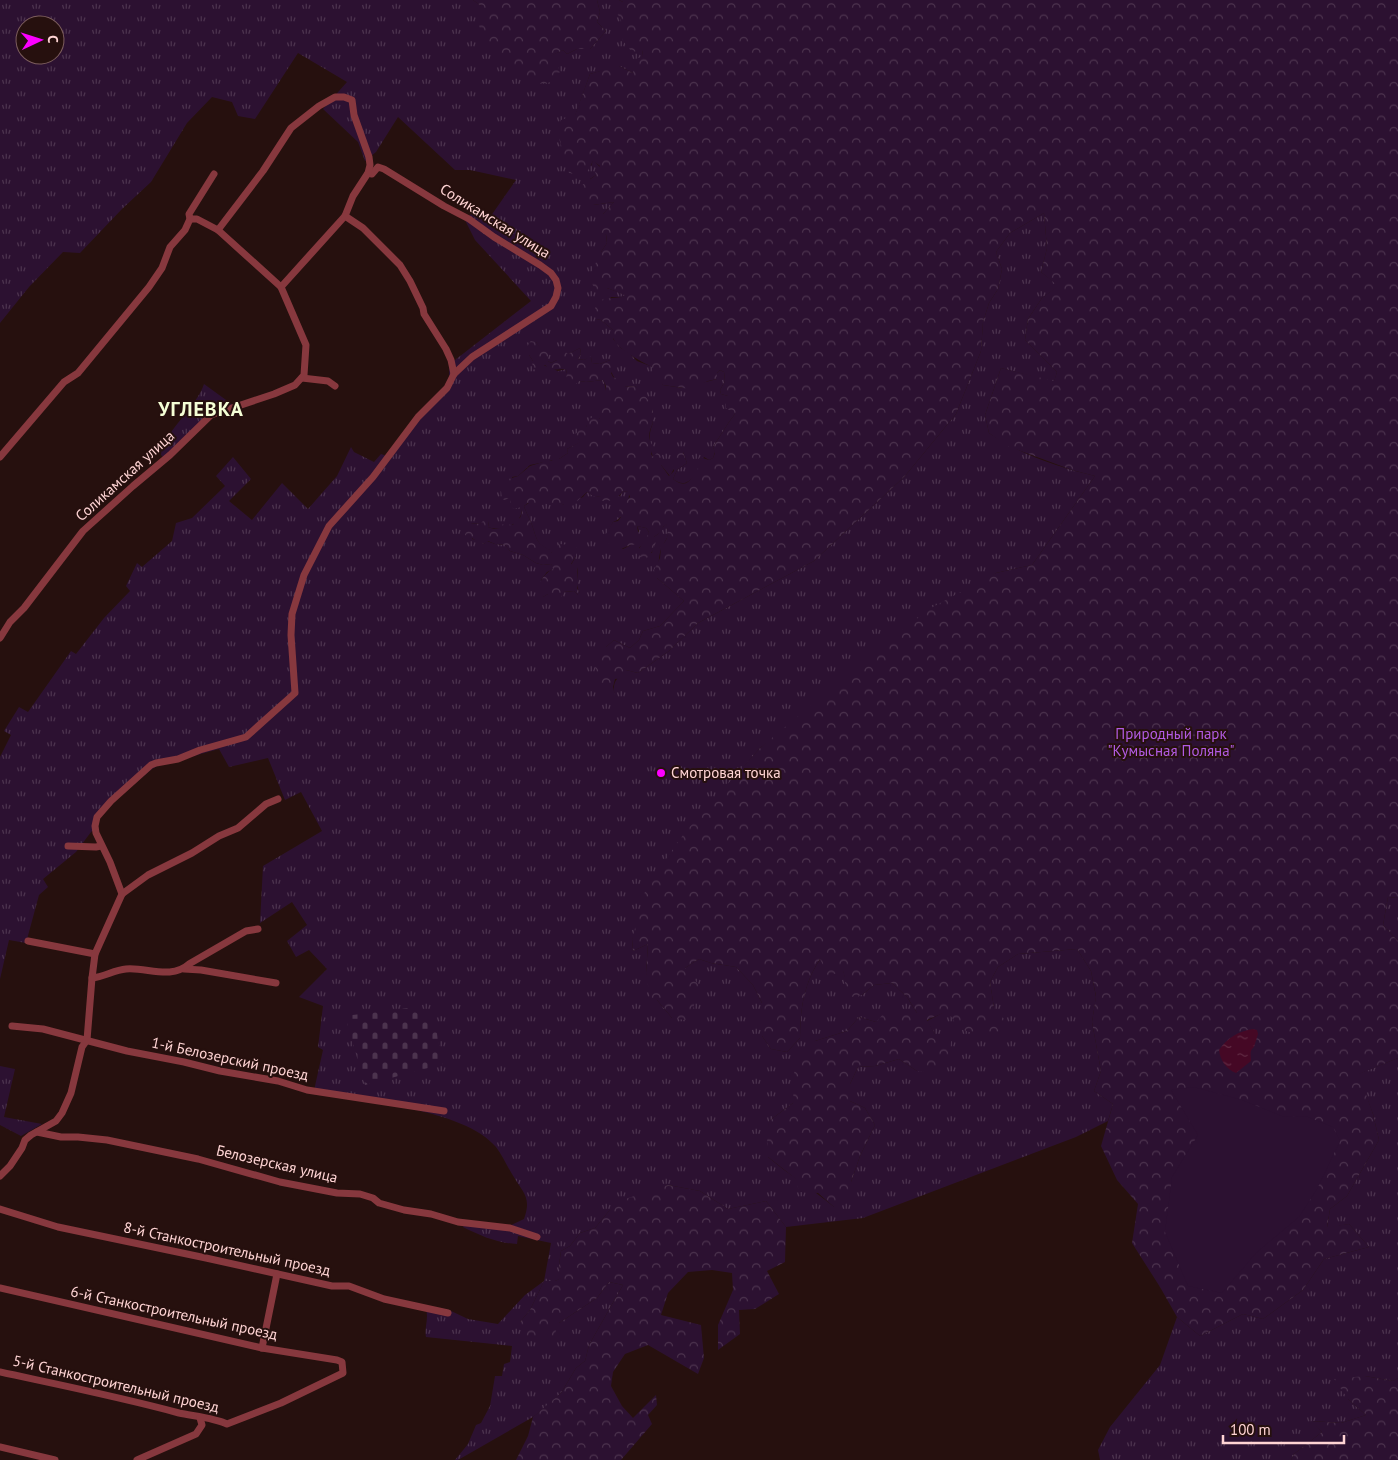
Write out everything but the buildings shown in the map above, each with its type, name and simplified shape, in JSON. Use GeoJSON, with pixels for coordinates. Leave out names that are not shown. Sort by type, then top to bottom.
{"type":"FeatureCollection","features":[{"type":"Feature","properties":{"kind":"street"},"geometry":{"type":"LineString","coordinates":[[218,230],[263,171],[291,128],[319,106],[335,97],[344,97],[352,100],[354,115],[369,157],[368,173],[353,196],[345,216],[281,287]]}},
{"type":"Feature","properties":{"kind":"street","name":"Соликамская улица"},"geometry":{"type":"LineString","coordinates":[[101,846],[95,826],[97,817],[151,766],[246,738],[295,693],[291,636],[292,614],[304,575],[329,526],[373,477],[418,417],[447,388],[454,374],[472,357],[551,306],[556,297],[558,288],[556,280],[551,273],[540,265],[384,169],[378,167],[372,174],[368,173]]}},
{"type":"Feature","properties":{"kind":"street"},"geometry":{"type":"LineString","coordinates":[[0,457],[64,382],[78,373],[149,287],[162,268],[170,247],[185,230],[190,219],[189,214],[214,174]]}},
{"type":"Feature","properties":{"kind":"street"},"geometry":{"type":"LineString","coordinates":[[345,216],[363,228],[400,265],[410,281],[424,314],[446,349],[454,374]]}},
{"type":"Feature","properties":{"kind":"street"},"geometry":{"type":"LineString","coordinates":[[190,219],[197,219],[218,230],[281,287],[306,345],[306,360],[302,378],[328,381],[335,386]]}},
{"type":"Feature","properties":{"kind":"street","name":"Соликамская улица"},"geometry":{"type":"LineString","coordinates":[[0,638],[10,622],[24,608],[83,531],[132,486],[170,455],[211,416],[274,394],[295,385],[302,378]]}},
{"type":"Feature","properties":{"kind":"street"},"geometry":{"type":"LineString","coordinates":[[0,1176],[10,1166],[25,1140],[56,1121],[62,1113],[71,1093],[82,1047],[87,1040],[96,954],[122,894],[148,875],[192,853],[219,836],[238,828],[266,804],[278,799]]}},
{"type":"Feature","properties":{"kind":"street"},"geometry":{"type":"LineString","coordinates":[[68,846],[101,846],[110,862],[122,894]]}},
{"type":"Feature","properties":{"kind":"street"},"geometry":{"type":"LineString","coordinates":[[184,969],[189,964],[246,932],[258,929]]}},
{"type":"Feature","properties":{"kind":"street"},"geometry":{"type":"LineString","coordinates":[[28,941],[96,954]]}},
{"type":"Feature","properties":{"kind":"street"},"geometry":{"type":"LineString","coordinates":[[92,978],[124,969],[141,969],[164,974],[184,969],[201,970],[276,983]]}},
{"type":"Feature","properties":{"kind":"street","name":"1-й Белозерский проезд"},"geometry":{"type":"LineString","coordinates":[[12,1026],[43,1029],[127,1051],[220,1072],[278,1081],[307,1090],[444,1111]]}},
{"type":"Feature","properties":{"kind":"street","name":"Белозерская улица"},"geometry":{"type":"LineString","coordinates":[[37,1132],[62,1137],[107,1140],[189,1157],[280,1182],[360,1194],[373,1198],[378,1203],[404,1210],[431,1214],[458,1222],[510,1228],[537,1237]]}},
{"type":"Feature","properties":{"kind":"street","name":"8-й Станкостроительный проезд"},"geometry":{"type":"LineString","coordinates":[[0,1209],[58,1227],[332,1286],[349,1286],[384,1299],[448,1313]]}},
{"type":"Feature","properties":{"kind":"street"},"geometry":{"type":"LineString","coordinates":[[262,1348],[277,1274]]}},
{"type":"Feature","properties":{"kind":"street","name":"6-й Станкостроительный проезд"},"geometry":{"type":"LineString","coordinates":[[0,1288],[262,1348],[342,1362],[343,1373],[281,1403],[227,1424]]}},
{"type":"Feature","properties":{"kind":"street","name":"5-й Станкостроительный проезд"},"geometry":{"type":"LineString","coordinates":[[0,1372],[200,1418],[220,1420],[227,1424]]}},
{"type":"Feature","properties":{"kind":"street"},"geometry":{"type":"LineString","coordinates":[[137,1460],[196,1434],[202,1424],[200,1418]]}},
{"type":"Feature","properties":{"kind":"street"},"geometry":{"type":"LineString","coordinates":[[0,1447],[55,1460]]}},
{"type":"Feature","properties":{"kind":"green space"},"geometry":{"type":"Polygon","coordinates":[[[0,0],[473,0],[550,56],[563,50],[567,54],[577,49],[590,49],[606,31],[597,22],[600,12],[597,0],[619,0],[623,2],[622,29],[642,49],[643,56],[633,73],[619,66],[590,74],[575,116],[591,166],[593,160],[600,167],[596,175],[590,179],[593,205],[614,202],[603,214],[607,243],[601,252],[607,288],[626,295],[611,297],[596,319],[601,320],[613,330],[613,339],[621,348],[637,361],[653,367],[663,385],[682,388],[717,379],[717,373],[720,370],[724,372],[725,381],[720,390],[721,394],[728,396],[735,414],[713,447],[715,452],[713,458],[709,460],[704,457],[692,478],[684,483],[679,482],[673,479],[677,470],[687,463],[683,452],[670,476],[661,465],[661,459],[653,457],[650,435],[653,411],[635,386],[624,387],[615,378],[611,370],[610,360],[600,364],[592,363],[591,357],[584,360],[578,359],[581,354],[580,348],[551,363],[536,342],[529,355],[533,361],[558,371],[566,369],[567,374],[579,381],[603,380],[606,394],[605,410],[587,428],[586,425],[580,429],[578,439],[581,442],[567,449],[568,453],[559,459],[530,465],[518,476],[512,477],[511,496],[522,507],[519,518],[515,523],[499,529],[488,527],[489,521],[480,524],[471,523],[472,539],[484,544],[487,541],[505,545],[510,551],[523,555],[536,563],[543,565],[551,564],[554,569],[547,572],[541,580],[543,597],[548,594],[574,591],[578,595],[580,593],[577,586],[577,567],[571,565],[576,556],[554,551],[551,553],[550,550],[539,543],[524,506],[529,503],[557,501],[564,505],[583,497],[587,492],[599,497],[607,497],[620,496],[623,491],[629,492],[625,509],[620,518],[613,522],[607,534],[623,549],[631,545],[639,531],[637,526],[646,528],[649,532],[648,538],[639,548],[652,553],[654,537],[666,523],[668,534],[660,551],[657,578],[684,601],[660,626],[643,631],[639,640],[630,648],[614,640],[606,647],[615,698],[615,682],[626,670],[638,673],[669,651],[698,623],[814,561],[905,476],[956,414],[981,351],[983,322],[989,303],[998,289],[1002,269],[996,252],[1010,233],[1044,213],[1047,248],[1041,272],[1059,286],[1042,298],[1028,319],[1025,340],[1057,372],[1054,382],[1001,368],[985,415],[989,433],[1001,441],[1040,459],[1095,476],[1032,565],[996,573],[760,748],[727,786],[632,939],[633,951],[648,944],[646,973],[657,1000],[672,1018],[685,968],[699,959],[736,967],[753,985],[762,1003],[762,1036],[771,1049],[787,1052],[800,1038],[804,996],[815,967],[821,958],[843,970],[845,977],[862,995],[874,985],[892,983],[907,997],[917,1013],[902,1013],[876,1022],[859,1017],[847,1031],[815,1041],[793,1103],[769,1121],[768,1157],[834,1207],[851,1182],[860,1156],[875,1125],[865,1108],[850,1101],[850,1084],[858,1067],[875,1066],[899,1059],[917,1071],[935,1034],[927,1021],[948,1010],[972,1033],[990,1033],[994,1008],[990,982],[998,967],[1018,954],[1077,949],[1091,971],[1096,997],[1092,1022],[1101,1071],[1094,1091],[1113,1104],[1108,1121],[1076,1137],[863,1218],[786,1227],[766,1201],[728,1209],[700,1191],[668,1185],[609,1211],[595,1228],[580,1233],[570,1246],[561,1251],[559,1265],[562,1278],[555,1281],[544,1281],[551,1243],[518,1236],[517,1244],[496,1241],[463,1227],[466,1221],[509,1226],[524,1219],[526,1212],[527,1200],[523,1191],[496,1147],[481,1134],[437,1115],[385,1104],[314,1094],[323,1050],[318,1047],[323,1006],[299,997],[327,969],[309,950],[296,957],[287,941],[307,925],[292,902],[260,923],[263,866],[322,831],[301,792],[285,800],[268,758],[229,767],[219,749],[157,766],[119,797],[99,818],[98,826],[76,852],[43,879],[48,887],[39,895],[26,943],[9,940],[0,979],[0,757],[11,735],[4,731],[19,707],[28,712],[71,651],[76,654],[104,618],[130,591],[126,586],[137,563],[142,567],[172,541],[176,523],[192,518],[225,486],[216,476],[233,457],[251,479],[229,501],[252,520],[282,483],[308,509],[337,476],[351,447],[354,452],[374,462],[381,454],[387,456],[445,386],[449,378],[449,362],[455,360],[531,301],[475,240],[465,220],[473,212],[486,223],[516,180],[470,170],[455,170],[398,117],[376,152],[365,161],[358,142],[323,109],[347,82],[298,53],[255,119],[238,116],[232,102],[212,97],[187,123],[151,182],[80,253],[63,252],[29,287],[0,323],[0,0]]]}},
{"type":"Feature","properties":{"kind":"green space"},"geometry":{"type":"Polygon","coordinates":[[[473,0],[597,0],[600,12],[597,22],[606,31],[590,49],[577,49],[567,54],[563,50],[551,56],[561,72],[554,74],[552,82],[532,85],[482,34],[475,14],[481,6],[473,0]]]}},
{"type":"Feature","properties":{"kind":"green space","name":"Природный парк \"Кумысная Поляна\""},"geometry":{"type":"Polygon","coordinates":[[[619,0],[1398,0],[1398,898],[1388,897],[1383,925],[1398,941],[1398,1058],[1359,1074],[1373,1114],[1379,1140],[1347,1196],[1330,1209],[1327,1227],[1349,1224],[1369,1247],[1324,1259],[1303,1290],[1263,1319],[1243,1314],[1200,1336],[1177,1317],[1132,1243],[1138,1204],[1117,1180],[1101,1146],[1113,1104],[1094,1091],[1101,1071],[1092,1022],[1096,996],[1091,971],[1077,949],[1018,954],[998,967],[990,982],[994,1008],[1007,1022],[1001,1040],[990,1033],[972,1033],[958,1028],[948,1011],[927,1020],[935,1034],[951,1041],[950,1055],[939,1074],[917,1071],[899,1059],[875,1066],[858,1067],[850,1084],[850,1101],[865,1108],[875,1125],[860,1156],[851,1182],[856,1190],[844,1205],[834,1207],[818,1193],[799,1192],[796,1179],[768,1157],[767,1136],[769,1121],[793,1103],[795,1057],[815,1041],[847,1031],[859,1017],[876,1022],[885,1012],[917,1013],[907,997],[892,983],[874,985],[862,995],[845,998],[843,971],[828,976],[820,959],[810,978],[804,997],[800,1038],[787,1052],[771,1049],[762,1036],[762,1003],[753,985],[736,967],[699,959],[685,968],[698,984],[691,1021],[672,1018],[657,1000],[650,997],[646,973],[648,944],[633,951],[632,939],[646,888],[685,832],[760,748],[894,636],[931,608],[996,573],[1032,565],[1095,476],[1072,470],[1007,446],[989,433],[985,415],[1001,368],[1054,381],[1057,372],[1025,340],[1028,319],[1042,298],[1058,286],[1041,272],[1047,248],[1044,213],[1010,233],[996,252],[1002,269],[998,289],[989,303],[983,322],[981,351],[956,414],[905,476],[814,561],[698,623],[669,651],[638,673],[626,670],[624,678],[615,679],[613,687],[615,698],[601,690],[594,677],[596,661],[606,647],[614,640],[630,648],[639,640],[643,631],[660,626],[684,601],[657,578],[654,570],[660,558],[661,546],[667,536],[666,524],[662,531],[654,537],[653,549],[646,559],[640,557],[639,550],[649,532],[646,528],[637,526],[639,536],[636,544],[619,548],[607,542],[606,534],[613,522],[618,521],[621,517],[618,515],[620,507],[630,497],[628,492],[623,491],[614,499],[602,501],[601,497],[593,496],[587,492],[572,506],[557,502],[551,505],[544,503],[540,506],[528,503],[524,506],[538,540],[542,546],[551,550],[551,553],[559,544],[577,547],[576,556],[571,564],[577,566],[577,588],[580,593],[587,593],[588,598],[581,602],[577,602],[575,599],[578,595],[574,591],[564,592],[561,597],[553,597],[548,594],[543,597],[538,588],[540,582],[553,569],[551,564],[543,565],[536,563],[523,555],[510,551],[505,545],[488,541],[484,544],[465,535],[467,526],[470,523],[480,524],[484,520],[489,521],[488,527],[494,529],[500,528],[503,524],[513,525],[515,519],[520,518],[522,507],[513,509],[510,504],[511,497],[505,500],[502,499],[501,491],[506,480],[518,476],[530,466],[556,458],[559,459],[568,453],[567,449],[580,442],[575,435],[580,429],[578,424],[580,421],[584,420],[587,427],[589,419],[595,416],[599,419],[602,414],[596,410],[598,403],[606,402],[606,386],[603,380],[579,381],[574,386],[566,378],[566,369],[550,370],[545,365],[537,372],[532,367],[533,361],[527,346],[531,341],[536,342],[542,350],[548,351],[548,361],[551,363],[557,360],[557,352],[563,350],[568,354],[580,348],[581,354],[578,359],[584,360],[591,356],[592,363],[600,364],[610,360],[615,365],[615,369],[611,373],[613,377],[625,382],[625,387],[635,386],[651,404],[653,423],[649,438],[653,446],[651,454],[653,457],[657,453],[662,455],[661,465],[669,476],[674,471],[671,458],[675,450],[683,452],[687,463],[677,470],[673,479],[682,484],[692,478],[700,465],[696,464],[700,457],[709,460],[713,458],[715,453],[713,447],[735,414],[726,408],[728,396],[721,394],[720,390],[725,381],[724,372],[720,370],[717,373],[717,379],[690,389],[663,385],[652,371],[652,367],[630,355],[619,346],[613,338],[613,330],[601,320],[596,319],[595,308],[603,299],[625,295],[607,288],[596,292],[589,277],[607,243],[606,234],[600,238],[595,230],[603,214],[614,202],[585,205],[579,194],[581,186],[596,175],[595,171],[600,166],[593,161],[587,172],[579,175],[569,173],[559,138],[561,120],[575,115],[590,74],[600,71],[606,65],[619,66],[633,73],[634,60],[643,56],[642,50],[632,52],[623,41],[621,20],[617,13],[623,2],[619,0]]]}},
{"type":"Feature","properties":{"kind":"green space"},"geometry":{"type":"Polygon","coordinates":[[[204,384],[233,405],[210,414],[164,458],[161,455],[167,438],[194,402],[204,384]]]}},
{"type":"Feature","properties":{"kind":"green space"},"geometry":{"type":"Polygon","coordinates":[[[1388,897],[1398,898],[1398,941],[1383,925],[1388,897]]]}},
{"type":"Feature","properties":{"kind":"green space"},"geometry":{"type":"Polygon","coordinates":[[[408,1008],[435,1023],[443,1064],[365,1085],[345,1016],[408,1008]]]}},
{"type":"Feature","properties":{"kind":"green space"},"geometry":{"type":"Polygon","coordinates":[[[1398,1058],[1398,1378],[1393,1381],[1365,1376],[1348,1399],[1366,1415],[1341,1423],[1312,1421],[1322,1432],[1294,1454],[1291,1460],[1100,1460],[1098,1450],[1110,1427],[1160,1365],[1177,1317],[1200,1336],[1243,1314],[1263,1319],[1303,1290],[1324,1259],[1369,1247],[1349,1224],[1327,1228],[1330,1209],[1347,1196],[1379,1140],[1373,1114],[1358,1074],[1398,1058]]]}},
{"type":"Feature","properties":{"kind":"green space"},"geometry":{"type":"Polygon","coordinates":[[[0,1066],[15,1069],[4,1117],[42,1124],[21,1136],[0,1125],[0,1066]]]}},
{"type":"Feature","properties":{"kind":"green space"},"geometry":{"type":"Polygon","coordinates":[[[1194,1087],[1242,1100],[1282,1116],[1308,1117],[1333,1127],[1340,1141],[1317,1189],[1299,1217],[1256,1253],[1222,1293],[1188,1286],[1165,1232],[1172,1177],[1198,1135],[1171,1090],[1194,1087]]]}},
{"type":"Feature","properties":{"kind":"green space"},"geometry":{"type":"Polygon","coordinates":[[[668,1185],[700,1191],[728,1209],[766,1201],[786,1227],[785,1262],[767,1271],[779,1294],[755,1309],[739,1310],[740,1334],[718,1350],[718,1325],[733,1290],[732,1273],[712,1270],[688,1272],[668,1293],[661,1315],[701,1325],[704,1358],[698,1374],[648,1345],[625,1354],[613,1372],[611,1386],[622,1406],[633,1418],[656,1395],[657,1405],[648,1415],[652,1424],[621,1460],[516,1460],[528,1436],[533,1417],[561,1393],[576,1368],[585,1361],[589,1345],[623,1285],[609,1282],[597,1298],[559,1323],[554,1336],[524,1339],[520,1322],[530,1310],[544,1281],[555,1281],[561,1278],[559,1265],[561,1251],[570,1246],[580,1233],[595,1228],[609,1211],[625,1199],[668,1185]]]}},
{"type":"Feature","properties":{"kind":"green space"},"geometry":{"type":"Polygon","coordinates":[[[544,1281],[530,1310],[520,1322],[559,1323],[597,1298],[609,1282],[623,1285],[589,1345],[585,1361],[576,1368],[561,1393],[533,1417],[455,1460],[468,1444],[476,1425],[481,1423],[490,1406],[495,1376],[502,1376],[504,1364],[510,1362],[512,1346],[426,1337],[426,1310],[428,1306],[449,1310],[468,1319],[498,1324],[525,1295],[544,1281]]]}},
{"type":"Feature","properties":{"kind":"green space"},"geometry":{"type":"Polygon","coordinates":[[[1365,1376],[1393,1381],[1398,1378],[1398,1460],[1291,1460],[1294,1454],[1322,1432],[1311,1421],[1341,1423],[1366,1415],[1348,1399],[1334,1379],[1365,1376]]]}},
{"type":"Feature","properties":{"kind":"water"},"geometry":{"type":"Polygon","coordinates":[[[1257,1030],[1258,1034],[1251,1052],[1251,1061],[1236,1073],[1224,1064],[1219,1050],[1234,1036],[1243,1031],[1257,1030]]]}},
{"type":"Feature","properties":{"kind":"place","name":"Смотровая точка"},"geometry":{"type":"Point","coordinates":[661,773]}},
{"type":"Feature","properties":{"kind":"district","name":"УГЛЕВКА"},"geometry":{"type":"Point","coordinates":[201,409]}}]}
